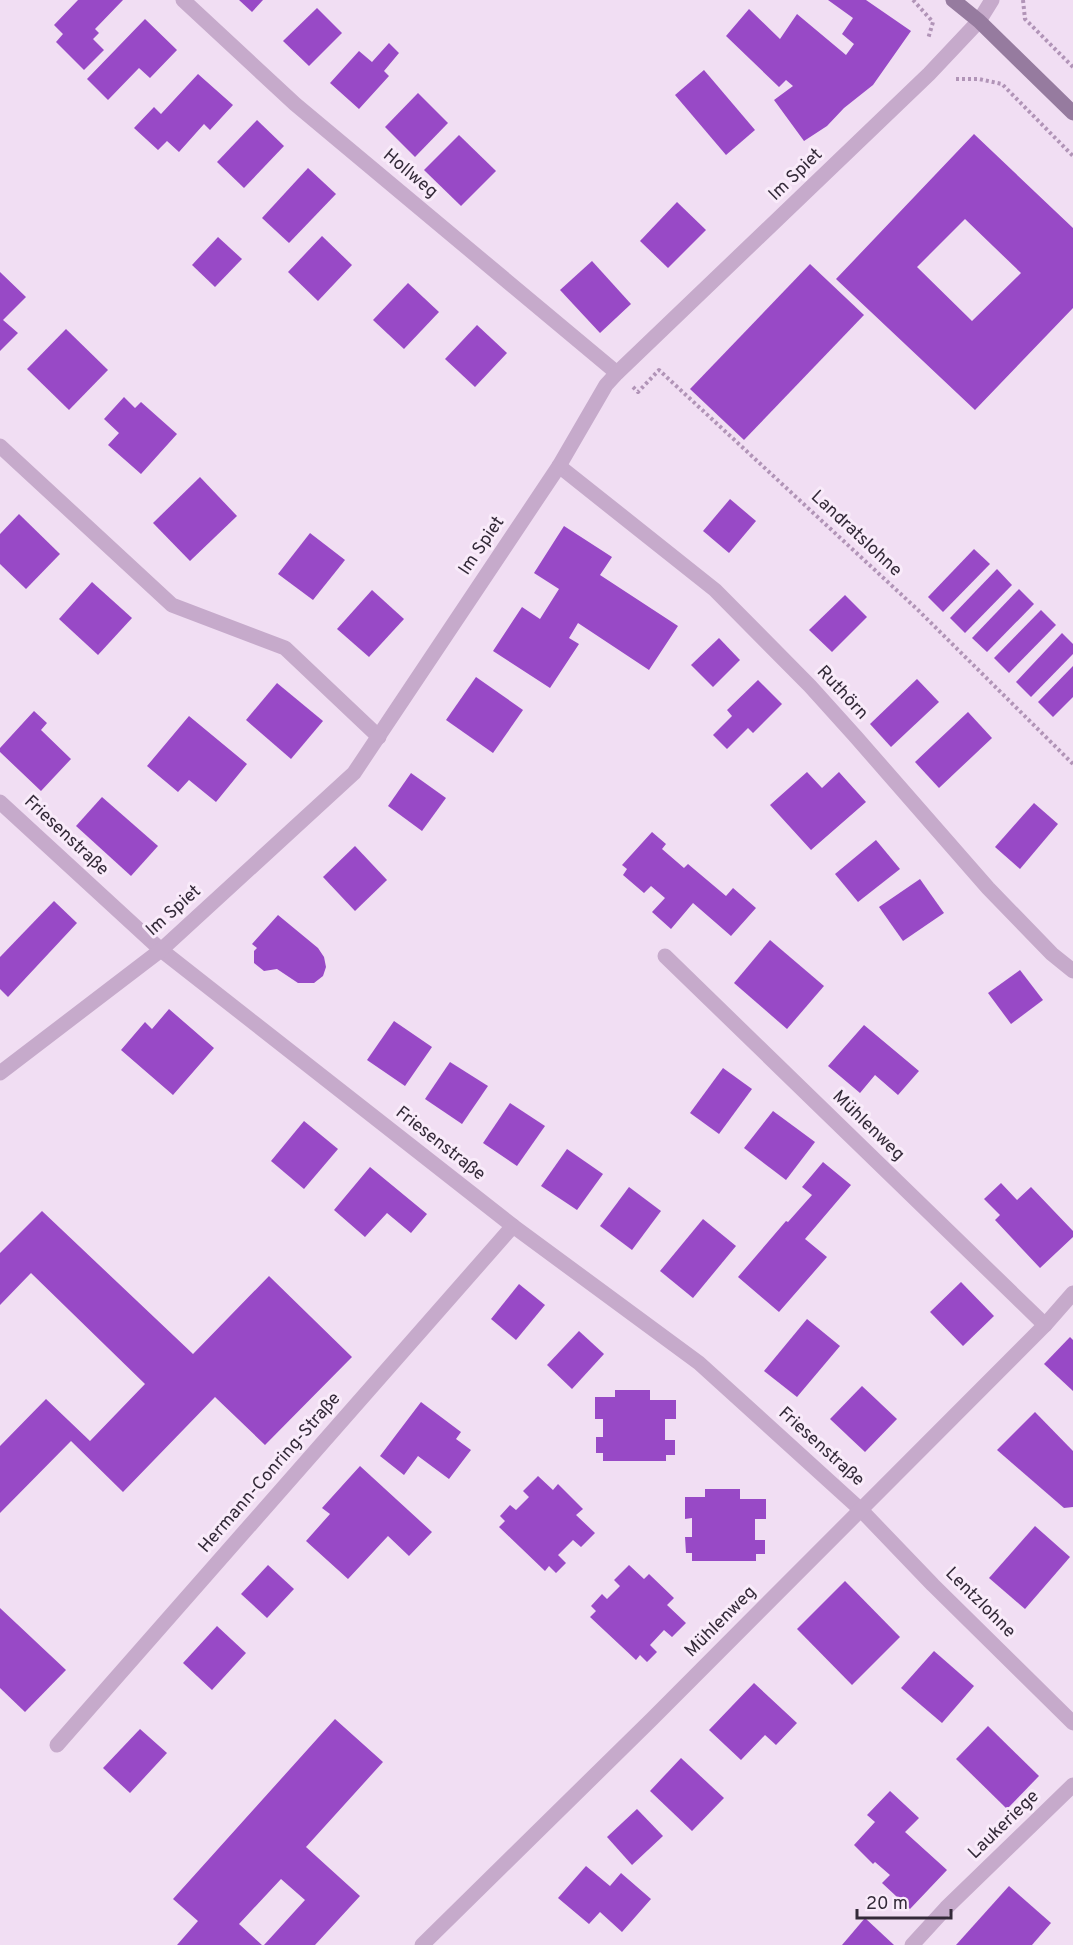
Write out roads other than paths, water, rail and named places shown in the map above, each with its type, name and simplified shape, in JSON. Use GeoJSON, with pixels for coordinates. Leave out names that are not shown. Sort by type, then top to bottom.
{"type":"FeatureCollection","features":[{"type":"Feature","properties":{"kind":"main road"},"geometry":{"type":"LineString","coordinates":[[953,0],[979,21],[1073,113]]}},
{"type":"Feature","properties":{"kind":"street","name":"Hollweg"},"geometry":{"type":"LineString","coordinates":[[183,0],[295,104],[617,373]]}},
{"type":"Feature","properties":{"kind":"street","name":"Im Spiet"},"geometry":{"type":"LineString","coordinates":[[0,1073],[161,950],[354,773],[559,466],[606,385],[929,74],[979,21],[992,0]]}},
{"type":"Feature","properties":{"kind":"street"},"geometry":{"type":"LineString","coordinates":[[0,446],[172,604],[285,648],[379,737]]}},
{"type":"Feature","properties":{"kind":"street","name":"Ruthörn"},"geometry":{"type":"LineString","coordinates":[[559,466],[715,590],[810,686],[988,888],[1052,954],[1073,971]]}},
{"type":"Feature","properties":{"kind":"street","name":"Friesenstraße"},"geometry":{"type":"LineString","coordinates":[[0,802],[161,950],[513,1226],[699,1363],[861,1510]]}},
{"type":"Feature","properties":{"kind":"street","name":"Mühlenweg"},"geometry":{"type":"LineString","coordinates":[[665,956],[1045,1324]]}},
{"type":"Feature","properties":{"kind":"street","name":"Hermann-Conring-Straße"},"geometry":{"type":"LineString","coordinates":[[57,1745],[513,1226]]}},
{"type":"Feature","properties":{"kind":"street","name":"Mühlenweg"},"geometry":{"type":"LineString","coordinates":[[422,1945],[861,1510],[1073,1293]]}},
{"type":"Feature","properties":{"kind":"street","name":"Lentzlohne"},"geometry":{"type":"LineString","coordinates":[[861,1510],[933,1585],[1073,1723]]}},
{"type":"Feature","properties":{"kind":"street","name":"Laukeriege"},"geometry":{"type":"LineString","coordinates":[[912,1945],[946,1908],[1073,1785]]}}]}
